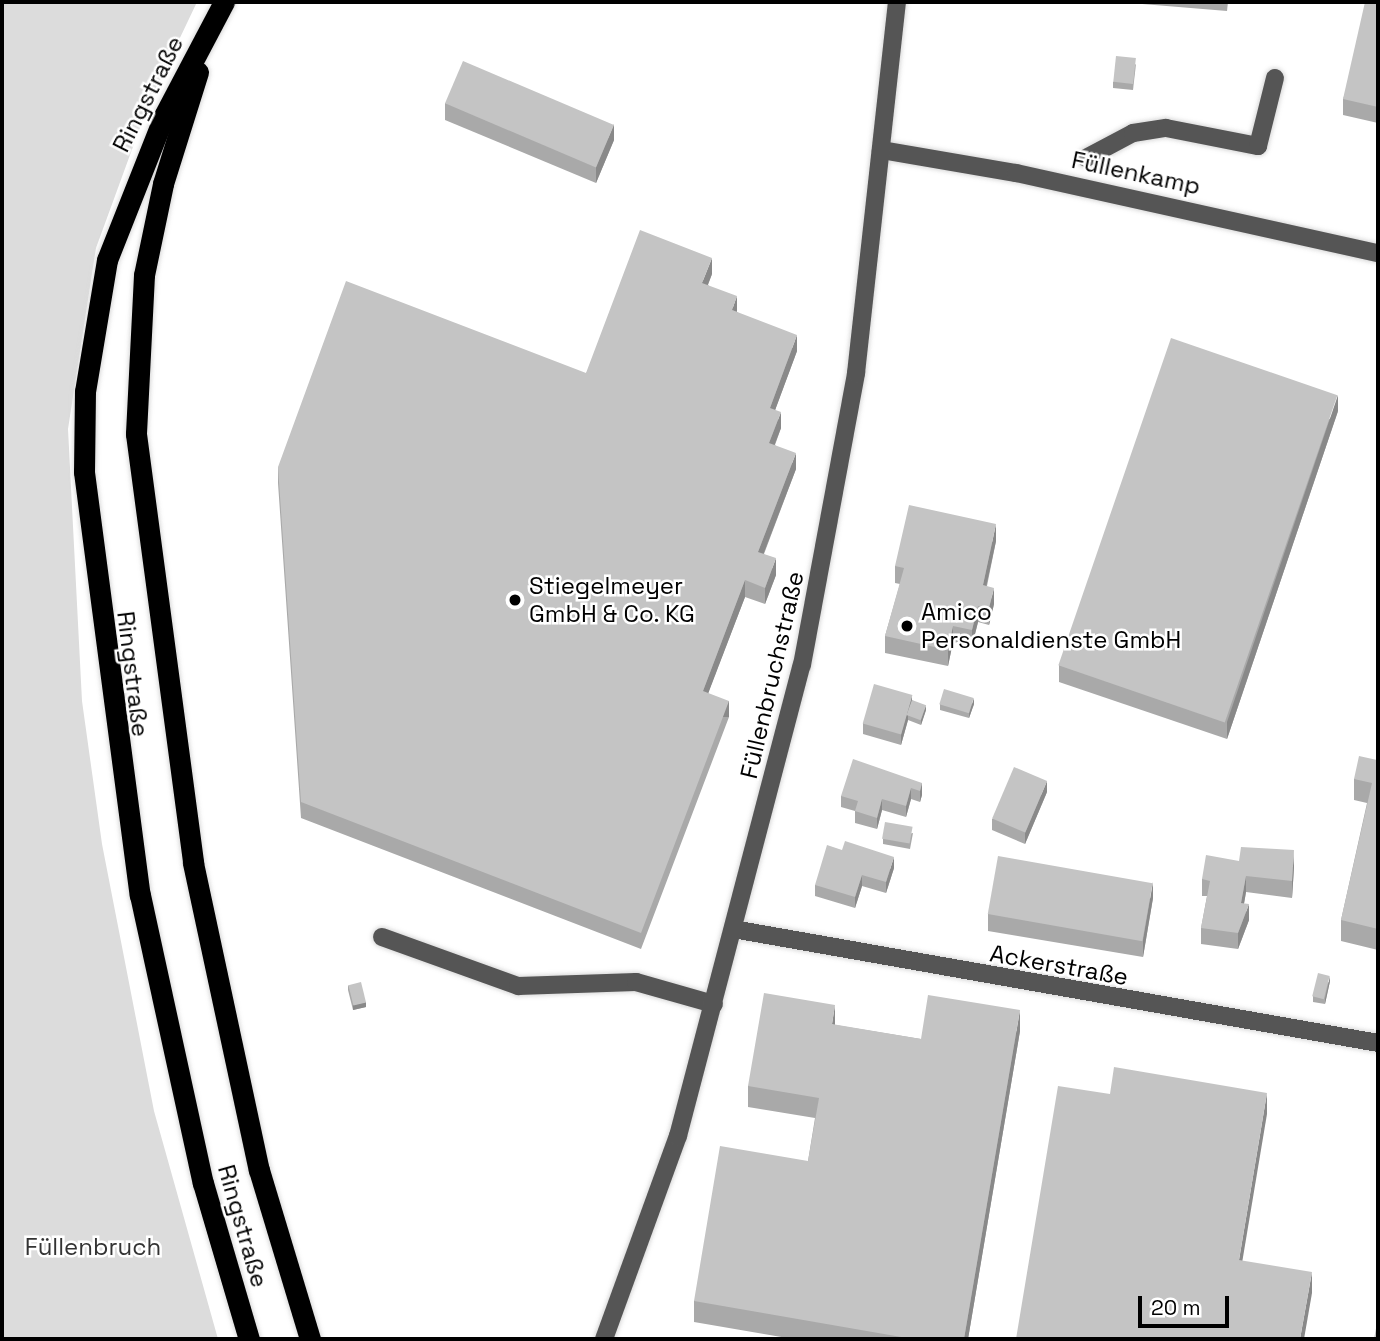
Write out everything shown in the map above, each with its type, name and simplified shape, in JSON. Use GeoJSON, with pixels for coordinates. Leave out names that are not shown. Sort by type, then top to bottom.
{"type":"FeatureCollection","features":[{"type":"Feature","properties":{"kind":"highway","name":"Ringstraße"},"geometry":{"type":"LineString","coordinates":[[223,2],[141,165],[107,260],[85,391],[84,472],[140,895],[203,1182],[249,1339]]}},
{"type":"Feature","properties":{"kind":"highway","name":"Ringstraße"},"geometry":{"type":"LineString","coordinates":[[212,26],[163,184],[144,275],[136,434],[193,863],[259,1170],[310,1339]]}},
{"type":"Feature","properties":{"kind":"street","name":"Füllenbruchstraße"},"geometry":{"type":"LineString","coordinates":[[604,1339],[674,1149],[714,1004],[827,548],[856,373],[897,2]]}},
{"type":"Feature","properties":{"kind":"street"},"geometry":{"type":"LineString","coordinates":[[1086,158],[1133,133],[1166,128],[1258,146],[1275,78]]}},
{"type":"Feature","properties":{"kind":"street","name":"Füllenkamp"},"geometry":{"type":"LineString","coordinates":[[881,150],[1028,176],[1378,253]]}},
{"type":"Feature","properties":{"kind":"street","name":"Ackerstraße"},"geometry":{"type":"LineString","coordinates":[[733,929],[1378,1043]]}},
{"type":"Feature","properties":{"kind":"street"},"geometry":{"type":"LineString","coordinates":[[382,937],[518,986],[636,982],[714,1004]]}},
{"type":"Feature","properties":{"kind":"green space","name":"Füllenbruch"},"geometry":{"type":"Polygon","coordinates":[[[2,2],[197,2],[149,103],[96,248],[68,429],[82,701],[102,844],[154,1111],[218,1339],[2,1339],[2,2]]]}},
{"type":"Feature","properties":{"kind":"building"},"geometry":{"type":"Polygon","coordinates":[[[1365,2],[1378,2],[1378,107],[1343,99],[1365,2]]]}},
{"type":"Feature","properties":{"kind":"building"},"geometry":{"type":"Polygon","coordinates":[[[1116,56],[1136,58],[1133,84],[1113,82],[1116,56]]]}},
{"type":"Feature","properties":{"kind":"building"},"geometry":{"type":"Polygon","coordinates":[[[463,61],[614,125],[596,167],[445,103],[463,61]]]}},
{"type":"Feature","properties":{"kind":"building","name":"Stiegelmeyer GmbH & Co. KG"},"geometry":{"type":"Polygon","coordinates":[[[640,230],[712,258],[702,283],[737,296],[732,310],[797,335],[770,408],[781,412],[769,443],[796,453],[758,552],[776,558],[765,588],[745,580],[703,691],[729,701],[641,933],[301,802],[278,467],[346,281],[586,373],[640,230]]]}},
{"type":"Feature","properties":{"kind":"building"},"geometry":{"type":"Polygon","coordinates":[[[1171,338],[1337,395],[1225,722],[1058,665],[1171,338]]]}},
{"type":"Feature","properties":{"kind":"building"},"geometry":{"type":"Polygon","coordinates":[[[909,505],[996,524],[983,585],[994,588],[989,608],[978,606],[972,630],[953,626],[948,650],[885,636],[904,568],[895,566],[909,505]]]}},
{"type":"Feature","properties":{"kind":"building"},"geometry":{"type":"Polygon","coordinates":[[[874,684],[912,695],[901,734],[863,723],[874,684]]]}},
{"type":"Feature","properties":{"kind":"building"},"geometry":{"type":"Polygon","coordinates":[[[944,689],[974,698],[969,713],[939,704],[944,689]]]}},
{"type":"Feature","properties":{"kind":"building"},"geometry":{"type":"Polygon","coordinates":[[[912,700],[926,705],[921,720],[907,715],[912,700]]]}},
{"type":"Feature","properties":{"kind":"building"},"geometry":{"type":"Polygon","coordinates":[[[1359,756],[1377,760],[1378,757],[1378,929],[1341,920],[1372,783],[1354,779],[1359,756]]]}},
{"type":"Feature","properties":{"kind":"building"},"geometry":{"type":"Polygon","coordinates":[[[853,759],[922,783],[920,791],[911,788],[906,806],[882,799],[877,818],[855,811],[858,801],[841,796],[853,759]]]}},
{"type":"Feature","properties":{"kind":"building"},"geometry":{"type":"Polygon","coordinates":[[[1014,767],[1047,781],[1025,833],[992,819],[1014,767]]]}},
{"type":"Feature","properties":{"kind":"building"},"geometry":{"type":"Polygon","coordinates":[[[885,822],[913,827],[910,844],[882,839],[885,822]]]}},
{"type":"Feature","properties":{"kind":"building"},"geometry":{"type":"Polygon","coordinates":[[[845,841],[894,857],[886,882],[862,875],[855,897],[815,885],[827,845],[842,850],[845,841]]]}},
{"type":"Feature","properties":{"kind":"building"},"geometry":{"type":"Polygon","coordinates":[[[1241,847],[1294,850],[1292,881],[1246,876],[1241,903],[1249,904],[1238,933],[1201,928],[1210,881],[1202,879],[1206,855],[1239,861],[1241,847]]]}},
{"type":"Feature","properties":{"kind":"building"},"geometry":{"type":"Polygon","coordinates":[[[998,856],[1153,883],[1142,941],[988,914],[998,856]]]}},
{"type":"Feature","properties":{"kind":"building"},"geometry":{"type":"Polygon","coordinates":[[[1318,973],[1330,976],[1324,999],[1312,996],[1318,973]]]}},
{"type":"Feature","properties":{"kind":"building"},"geometry":{"type":"Polygon","coordinates":[[[361,982],[366,1002],[353,1006],[348,985],[361,982]]]}},
{"type":"Feature","properties":{"kind":"building"},"geometry":{"type":"Polygon","coordinates":[[[764,993],[835,1005],[832,1024],[921,1039],[928,995],[1020,1010],[964,1339],[906,1339],[694,1301],[720,1146],[808,1161],[819,1098],[748,1086],[764,993]]]}},
{"type":"Feature","properties":{"kind":"building"},"geometry":{"type":"Polygon","coordinates":[[[1114,1067],[1267,1093],[1239,1260],[1312,1272],[1300,1339],[1016,1339],[1058,1086],[1110,1094],[1114,1067]]]}},
{"type":"Feature","properties":{"kind":"building"},"geometry":{"type":"Polygon","coordinates":[[[1378,1318],[1378,1339],[1374,1339],[1378,1318]]]}},
{"type":"Feature","properties":{"kind":"place","name":"Stiegelmeyer GmbH & Co. KG"},"geometry":{"type":"Point","coordinates":[515,600]}},
{"type":"Feature","properties":{"kind":"place","name":"Amico Personaldienste GmbH"},"geometry":{"type":"Point","coordinates":[907,626]}}]}
